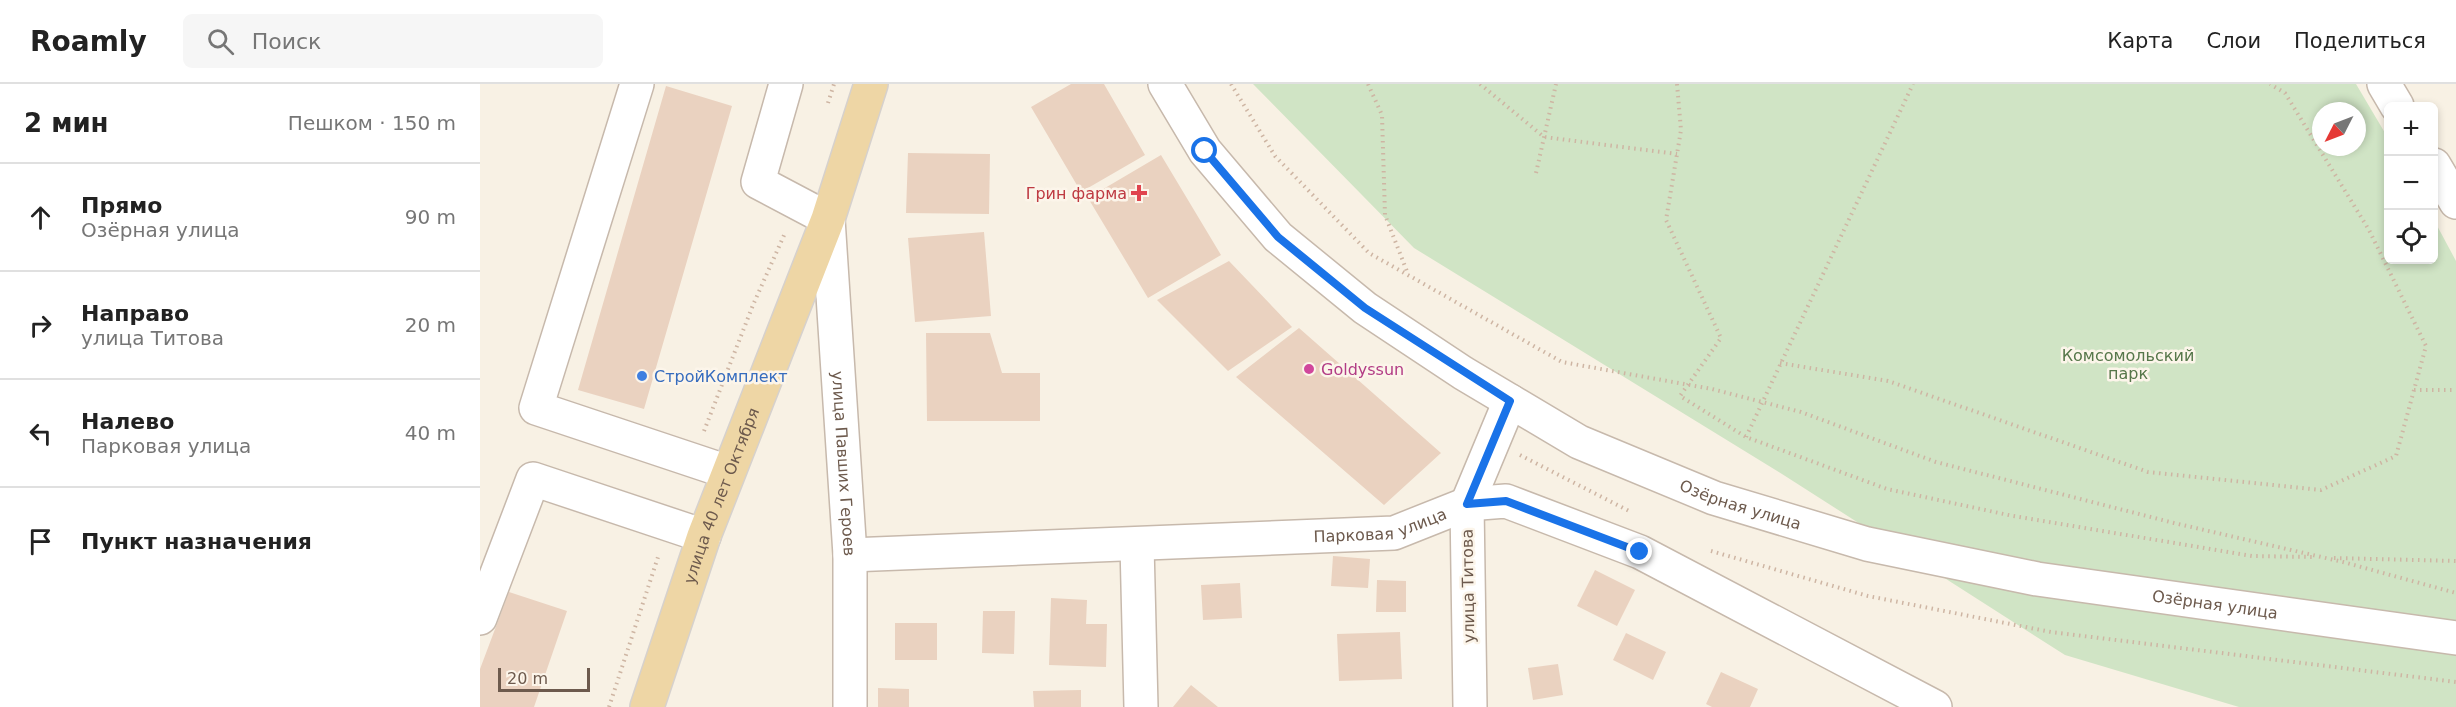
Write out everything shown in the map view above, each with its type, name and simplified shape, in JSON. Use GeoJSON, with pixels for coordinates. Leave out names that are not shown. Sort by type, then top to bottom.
{"type":"FeatureCollection","features":[{"type":"Feature","properties":{"kind":"main road","name":"улица 40 лет Октября"},"geometry":{"type":"LineString","coordinates":[[647,707],[704,536],[828,219],[871,84]]}},
{"type":"Feature","properties":{"kind":"street"},"geometry":{"type":"LineString","coordinates":[[636,84],[536,408],[728,472]]}},
{"type":"Feature","properties":{"kind":"street"},"geometry":{"type":"LineString","coordinates":[[786,84],[758,182],[828,219]]}},
{"type":"Feature","properties":{"kind":"street","name":"Озёрная улица"},"geometry":{"type":"LineString","coordinates":[[1165,84],[1205,151],[1278,237],[1365,308],[1510,401],[1579,442],[1714,498],[1867,544],[2037,579],[2456,638]]}},
{"type":"Feature","properties":{"kind":"street"},"geometry":{"type":"LineString","coordinates":[[2384,84],[2395,102]]}},
{"type":"Feature","properties":{"kind":"street"},"geometry":{"type":"LineString","coordinates":[[2438,173],[2456,202]]}},
{"type":"Feature","properties":{"kind":"street","name":"улица Павших Героев"},"geometry":{"type":"LineString","coordinates":[[828,219],[849,555],[850,707]]}},
{"type":"Feature","properties":{"kind":"street","name":"улица Титова"},"geometry":{"type":"LineString","coordinates":[[1470,707],[1467,504],[1510,401]]}},
{"type":"Feature","properties":{"kind":"street"},"geometry":{"type":"LineString","coordinates":[[480,618],[532,479],[704,536]]}},
{"type":"Feature","properties":{"kind":"street","name":"Парковая улица"},"geometry":{"type":"LineString","coordinates":[[849,555],[1394,533],[1467,504],[1506,501],[1640,552],[1935,707]]}},
{"type":"Feature","properties":{"kind":"street"},"geometry":{"type":"LineString","coordinates":[[1137,545],[1141,707]]}},
{"type":"Feature","properties":{"kind":"path"},"geometry":{"type":"LineString","coordinates":[[828,106],[834,84]]}},
{"type":"Feature","properties":{"kind":"path"},"geometry":{"type":"LineString","coordinates":[[1231,84],[1275,156],[1369,253],[1562,362],[1723,392],[1801,412],[1936,462],[2174,523],[2343,562],[2456,593]]}},
{"type":"Feature","properties":{"kind":"path"},"geometry":{"type":"LineString","coordinates":[[1368,84],[1382,115],[1385,214],[1408,275]]}},
{"type":"Feature","properties":{"kind":"path"},"geometry":{"type":"LineString","coordinates":[[1480,84],[1544,137],[1677,154]]}},
{"type":"Feature","properties":{"kind":"path"},"geometry":{"type":"LineString","coordinates":[[1536,173],[1556,84]]}},
{"type":"Feature","properties":{"kind":"path"},"geometry":{"type":"LineString","coordinates":[[1677,84],[1681,130],[1666,220],[1721,338],[1680,396],[1746,437],[1887,489],[2013,516],[2252,556],[2456,561]]}},
{"type":"Feature","properties":{"kind":"path"},"geometry":{"type":"LineString","coordinates":[[1746,437],[1913,84]]}},
{"type":"Feature","properties":{"kind":"path"},"geometry":{"type":"LineString","coordinates":[[1780,363],[1888,381],[2148,472],[2321,490],[2396,456],[2426,346],[2369,230],[2285,93],[2270,84]]}},
{"type":"Feature","properties":{"kind":"path"},"geometry":{"type":"LineString","coordinates":[[694,459],[753,305],[798,204]]}},
{"type":"Feature","properties":{"kind":"path"},"geometry":{"type":"LineString","coordinates":[[2414,390],[2456,390]]}},
{"type":"Feature","properties":{"kind":"path"},"geometry":{"type":"LineString","coordinates":[[609,707],[669,523]]}},
{"type":"Feature","properties":{"kind":"green space","name":"Комсомольский парк"},"geometry":{"type":"Polygon","coordinates":[[[1253,84],[2356,84],[2384,131],[2384,264],[2438,264],[2438,227],[2456,261],[2456,707],[2239,707],[2065,655],[1782,474],[1414,248],[1253,84]]]}},
{"type":"Feature","properties":{"kind":"building"},"geometry":{"type":"Polygon","coordinates":[[[1071,84],[1104,84],[1145,155],[1081,192],[1031,107],[1071,84]]]}},
{"type":"Feature","properties":{"kind":"building"},"geometry":{"type":"Polygon","coordinates":[[[666,86],[732,106],[644,409],[578,390],[666,86]]]}},
{"type":"Feature","properties":{"kind":"building"},"geometry":{"type":"Polygon","coordinates":[[[908,153],[990,154],[989,214],[906,213],[908,153]]]}},
{"type":"Feature","properties":{"kind":"building"},"geometry":{"type":"Polygon","coordinates":[[[1161,155],[1221,255],[1148,298],[1088,198],[1161,155]]]}},
{"type":"Feature","properties":{"kind":"building"},"geometry":{"type":"Polygon","coordinates":[[[984,232],[991,316],[915,322],[908,238],[984,232]]]}},
{"type":"Feature","properties":{"kind":"building"},"geometry":{"type":"Polygon","coordinates":[[[1229,261],[1292,327],[1228,371],[1157,300],[1229,261]]]}},
{"type":"Feature","properties":{"kind":"building"},"geometry":{"type":"Polygon","coordinates":[[[1299,328],[1441,453],[1384,505],[1236,377],[1299,328]]]}},
{"type":"Feature","properties":{"kind":"building"},"geometry":{"type":"Polygon","coordinates":[[[926,333],[990,333],[1002,373],[1040,373],[1040,421],[927,421],[926,333]]]}},
{"type":"Feature","properties":{"kind":"building"},"geometry":{"type":"Polygon","coordinates":[[[1333,556],[1370,559],[1368,588],[1331,586],[1333,556]]]}},
{"type":"Feature","properties":{"kind":"building"},"geometry":{"type":"Polygon","coordinates":[[[1595,570],[1635,590],[1617,626],[1577,606],[1595,570]]]}},
{"type":"Feature","properties":{"kind":"building"},"geometry":{"type":"Polygon","coordinates":[[[1377,580],[1406,581],[1406,612],[1376,612],[1377,580]]]}},
{"type":"Feature","properties":{"kind":"building"},"geometry":{"type":"Polygon","coordinates":[[[1240,583],[1242,618],[1203,620],[1201,585],[1240,583]]]}},
{"type":"Feature","properties":{"kind":"building"},"geometry":{"type":"Polygon","coordinates":[[[509,592],[567,611],[534,707],[480,707],[480,669],[509,592]]]}},
{"type":"Feature","properties":{"kind":"building"},"geometry":{"type":"Polygon","coordinates":[[[1051,598],[1087,600],[1086,624],[1107,624],[1106,667],[1049,665],[1051,598]]]}},
{"type":"Feature","properties":{"kind":"building"},"geometry":{"type":"Polygon","coordinates":[[[983,611],[1015,611],[1014,654],[982,653],[983,611]]]}},
{"type":"Feature","properties":{"kind":"building"},"geometry":{"type":"Polygon","coordinates":[[[895,623],[937,623],[937,660],[895,660],[895,623]]]}},
{"type":"Feature","properties":{"kind":"building"},"geometry":{"type":"Polygon","coordinates":[[[1400,632],[1402,679],[1339,681],[1337,634],[1400,632]]]}},
{"type":"Feature","properties":{"kind":"building"},"geometry":{"type":"Polygon","coordinates":[[[1626,633],[1666,652],[1653,680],[1613,660],[1626,633]]]}},
{"type":"Feature","properties":{"kind":"building"},"geometry":{"type":"Polygon","coordinates":[[[1558,664],[1563,695],[1533,700],[1528,668],[1558,664]]]}},
{"type":"Feature","properties":{"kind":"building"},"geometry":{"type":"Polygon","coordinates":[[[1721,672],[1758,689],[1750,707],[1712,707],[1706,704],[1721,672]]]}},
{"type":"Feature","properties":{"kind":"building"},"geometry":{"type":"Polygon","coordinates":[[[1191,685],[1218,707],[1173,707],[1191,685]]]}},
{"type":"Feature","properties":{"kind":"building"},"geometry":{"type":"Polygon","coordinates":[[[878,688],[909,689],[909,707],[878,707],[878,688]]]}},
{"type":"Feature","properties":{"kind":"building"},"geometry":{"type":"Polygon","coordinates":[[[1081,690],[1081,707],[1034,707],[1033,691],[1081,690]]]}},
{"type":"Feature","properties":{"kind":"place","name":"Грин фарма"},"geometry":{"type":"Point","coordinates":[1139,193]}},
{"type":"Feature","properties":{"kind":"place","name":"Goldyssun"},"geometry":{"type":"Point","coordinates":[1309,369]}},
{"type":"Feature","properties":{"kind":"place","name":"СтройКомплект"},"geometry":{"type":"Point","coordinates":[642,376]}},
{"type":"Feature","properties":{"kind":"route"},"geometry":{"type":"LineString","coordinates":[[1205,151],[1278,237],[1365,308],[1463,373],[1510,401],[1467,504],[1506,501],[1640,552]]}}]}
